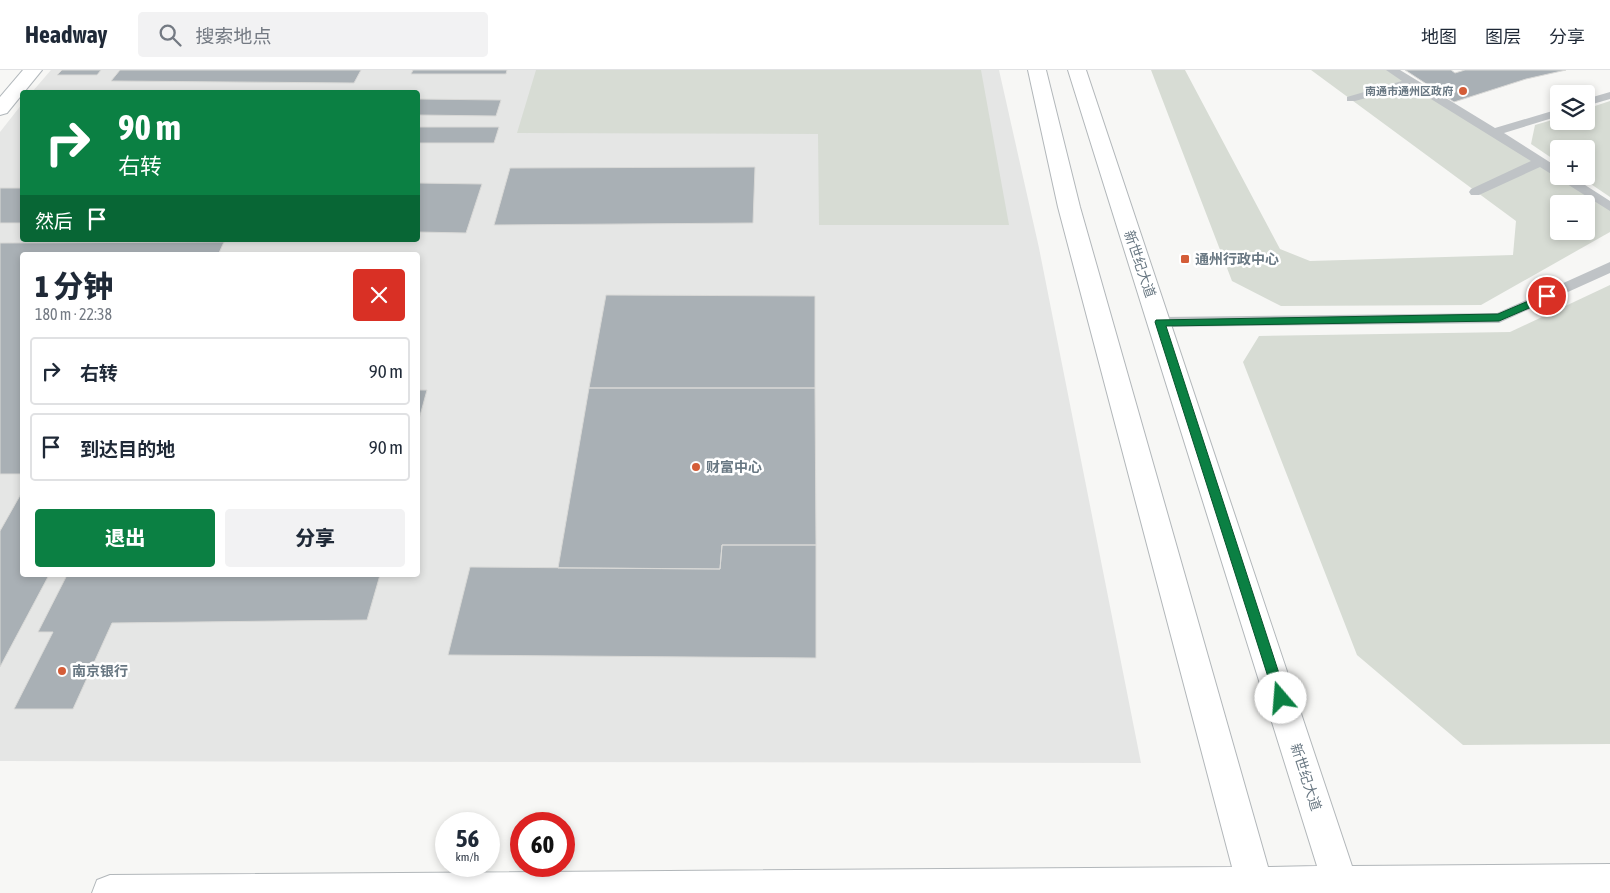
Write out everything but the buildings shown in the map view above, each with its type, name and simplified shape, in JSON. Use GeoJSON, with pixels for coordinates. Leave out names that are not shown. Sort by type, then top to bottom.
{"type":"FeatureCollection","features":[{"type":"Feature","properties":{"kind":"main road"},"geometry":{"type":"LineString","coordinates":[[0,109],[33,70]]}},
{"type":"Feature","properties":{"kind":"main road"},"geometry":{"type":"LineString","coordinates":[[1037,70],[1069,207],[1256,889]]}},
{"type":"Feature","properties":{"kind":"main road","name":"新世纪大道"},"geometry":{"type":"LineString","coordinates":[[1077,70],[1342,889]]}},
{"type":"Feature","properties":{"kind":"main road"},"geometry":{"type":"LineString","coordinates":[[110,893],[1342,889],[1610,882]]}},
{"type":"Feature","properties":{"kind":"lane"},"geometry":{"type":"LineString","coordinates":[[1392,70],[1550,168]]}},
{"type":"Feature","properties":{"kind":"lane"},"geometry":{"type":"LineString","coordinates":[[1351,99],[1410,82]]}},
{"type":"Feature","properties":{"kind":"lane"},"geometry":{"type":"LineString","coordinates":[[1595,100],[1610,95]]}},
{"type":"Feature","properties":{"kind":"lane"},"geometry":{"type":"LineString","coordinates":[[1494,132],[1550,115]]}},
{"type":"Feature","properties":{"kind":"lane"},"geometry":{"type":"LineString","coordinates":[[1476,192],[1540,162]]}},
{"type":"Feature","properties":{"kind":"lane"},"geometry":{"type":"LineString","coordinates":[[1576,185],[1610,207]]}},
{"type":"Feature","properties":{"kind":"lane"},"geometry":{"type":"LineString","coordinates":[[1160,322],[1499,318],[1610,267]]}},
{"type":"Feature","properties":{"kind":"shaded area"},"geometry":{"type":"Polygon","coordinates":[[[51,70],[999,70],[1039,248],[1141,763],[0,761],[0,132],[20,107],[20,242],[420,242],[420,90],[34,90],[51,70]]]}},
{"type":"Feature","properties":{"kind":"shaded area"},"geometry":{"type":"Polygon","coordinates":[[[536,70],[981,70],[1009,225],[819,225],[818,134],[517,133],[536,70]]]}},
{"type":"Feature","properties":{"kind":"shaded area"},"geometry":{"type":"Polygon","coordinates":[[[1151,70],[1185,70],[1280,249],[1310,261],[1513,255],[1516,221],[1311,70],[1392,70],[1550,169],[1550,185],[1575,185],[1591,195],[1550,195],[1550,240],[1595,240],[1595,198],[1610,207],[1610,232],[1481,305],[1281,306],[1232,281],[1151,70]]]}},
{"type":"Feature","properties":{"kind":"shaded area"},"geometry":{"type":"Polygon","coordinates":[[[1610,101],[1610,197],[1592,185],[1595,185],[1595,140],[1550,140],[1550,157],[1531,144],[1535,125],[1550,121],[1550,130],[1595,130],[1595,106],[1610,101]]]}},
{"type":"Feature","properties":{"kind":"shaded area"},"geometry":{"type":"Polygon","coordinates":[[[1610,285],[1610,744],[1463,745],[1357,655],[1243,362],[1259,336],[1510,332],[1610,285]]]}},
{"type":"Feature","properties":{"kind":"place","name":"南通市通州区政府"},"geometry":{"type":"Point","coordinates":[1463,91]}},
{"type":"Feature","properties":{"kind":"place","name":"通州行政中心"},"geometry":{"type":"Point","coordinates":[1185,259]}},
{"type":"Feature","properties":{"kind":"place","name":"财富中心"},"geometry":{"type":"Point","coordinates":[696,467]}},
{"type":"Feature","properties":{"kind":"place","name":"南京银行"},"geometry":{"type":"Point","coordinates":[62,671]}},
{"type":"Feature","properties":{"kind":"route"},"geometry":{"type":"LineString","coordinates":[[1281,698],[1160,322],[1499,318],[1547,296]]}}]}
